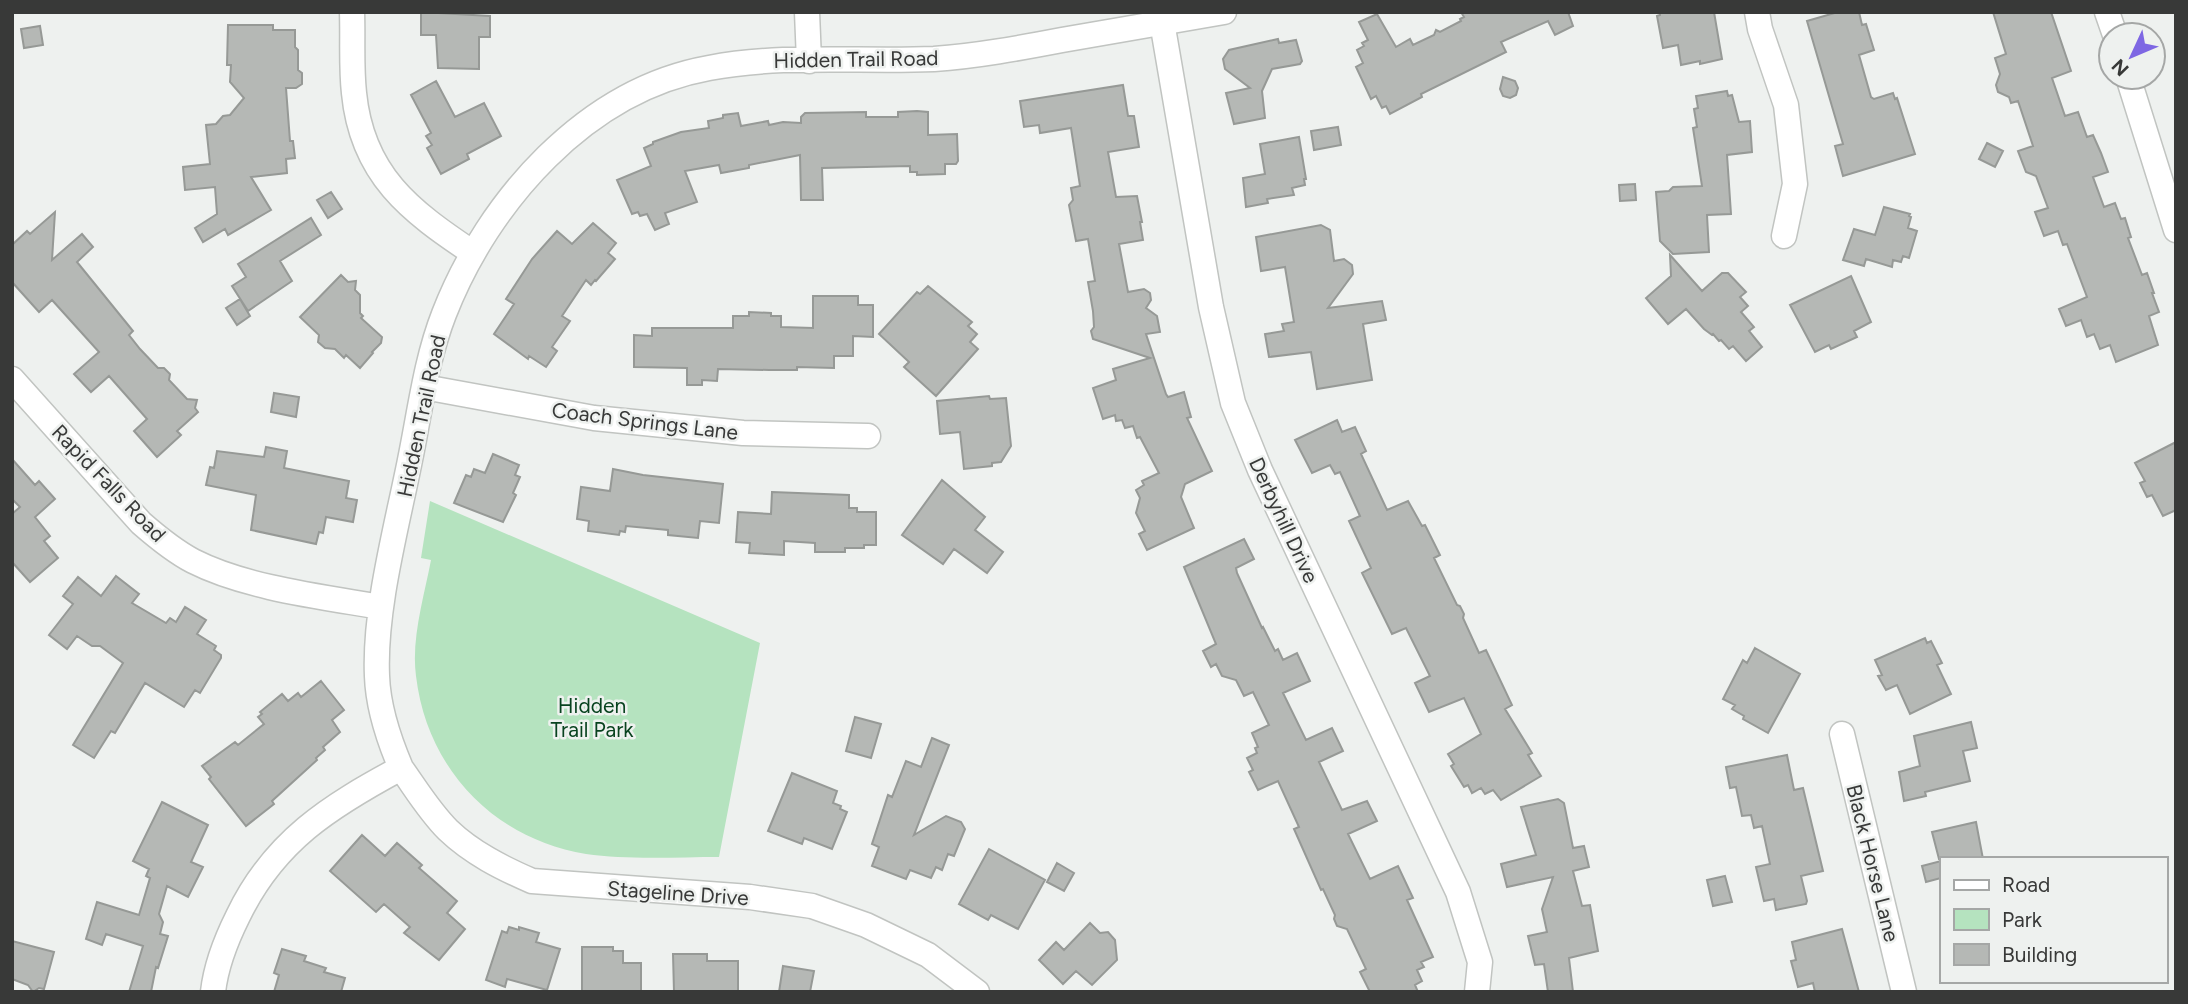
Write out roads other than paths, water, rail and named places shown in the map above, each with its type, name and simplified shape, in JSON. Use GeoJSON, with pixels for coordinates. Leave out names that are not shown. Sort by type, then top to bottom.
{"type":"FeatureCollection","features":[{"type":"Feature","properties":{"kind":"street"},"geometry":{"type":"LineString","coordinates":[[352,12],[354,93],[361,130],[373,158],[391,188],[414,211],[474,253]]}},
{"type":"Feature","properties":{"kind":"street"},"geometry":{"type":"LineString","coordinates":[[807,12],[809,61]]}},
{"type":"Feature","properties":{"kind":"street","name":"Hidden Trail Road"},"geometry":{"type":"LineString","coordinates":[[401,768],[390,741],[377,676],[381,607],[429,362],[444,314],[474,253],[530,174],[561,143],[586,123],[638,90],[667,78],[708,68],[754,62],[935,58],[983,54],[1224,12]]}},
{"type":"Feature","properties":{"kind":"street"},"geometry":{"type":"LineString","coordinates":[[1757,12],[1760,29],[1786,105],[1795,184],[1784,236]]}},
{"type":"Feature","properties":{"kind":"street","name":"Derbyhill Drive"},"geometry":{"type":"LineString","coordinates":[[1163,22],[1211,307],[1233,403],[1260,470],[1458,892],[1480,961],[1477,992]]}},
{"type":"Feature","properties":{"kind":"street"},"geometry":{"type":"LineString","coordinates":[[2132,91],[2176,230]]}},
{"type":"Feature","properties":{"kind":"street","name":"Rapid Falls Road"},"geometry":{"type":"LineString","coordinates":[[12,379],[141,523],[193,561],[234,578],[381,607]]}},
{"type":"Feature","properties":{"kind":"street","name":"Coach Springs Lane"},"geometry":{"type":"LineString","coordinates":[[424,387],[594,418],[743,433],[868,436]]}},
{"type":"Feature","properties":{"kind":"street","name":"Black Horse Lane"},"geometry":{"type":"LineString","coordinates":[[1842,734],[1904,992]]}},
{"type":"Feature","properties":{"kind":"street"},"geometry":{"type":"LineString","coordinates":[[213,992],[232,927],[270,863],[286,844],[312,821],[401,768]]}},
{"type":"Feature","properties":{"kind":"street","name":"Stageline Drive"},"geometry":{"type":"LineString","coordinates":[[401,768],[449,831],[474,851],[532,881],[750,897],[812,906],[866,925],[928,955],[977,992]]}},
{"type":"Feature","properties":{"kind":"park label","name":"Hidden Trail Park"},"geometry":{"type":"Point","coordinates":[592,717]}}]}
